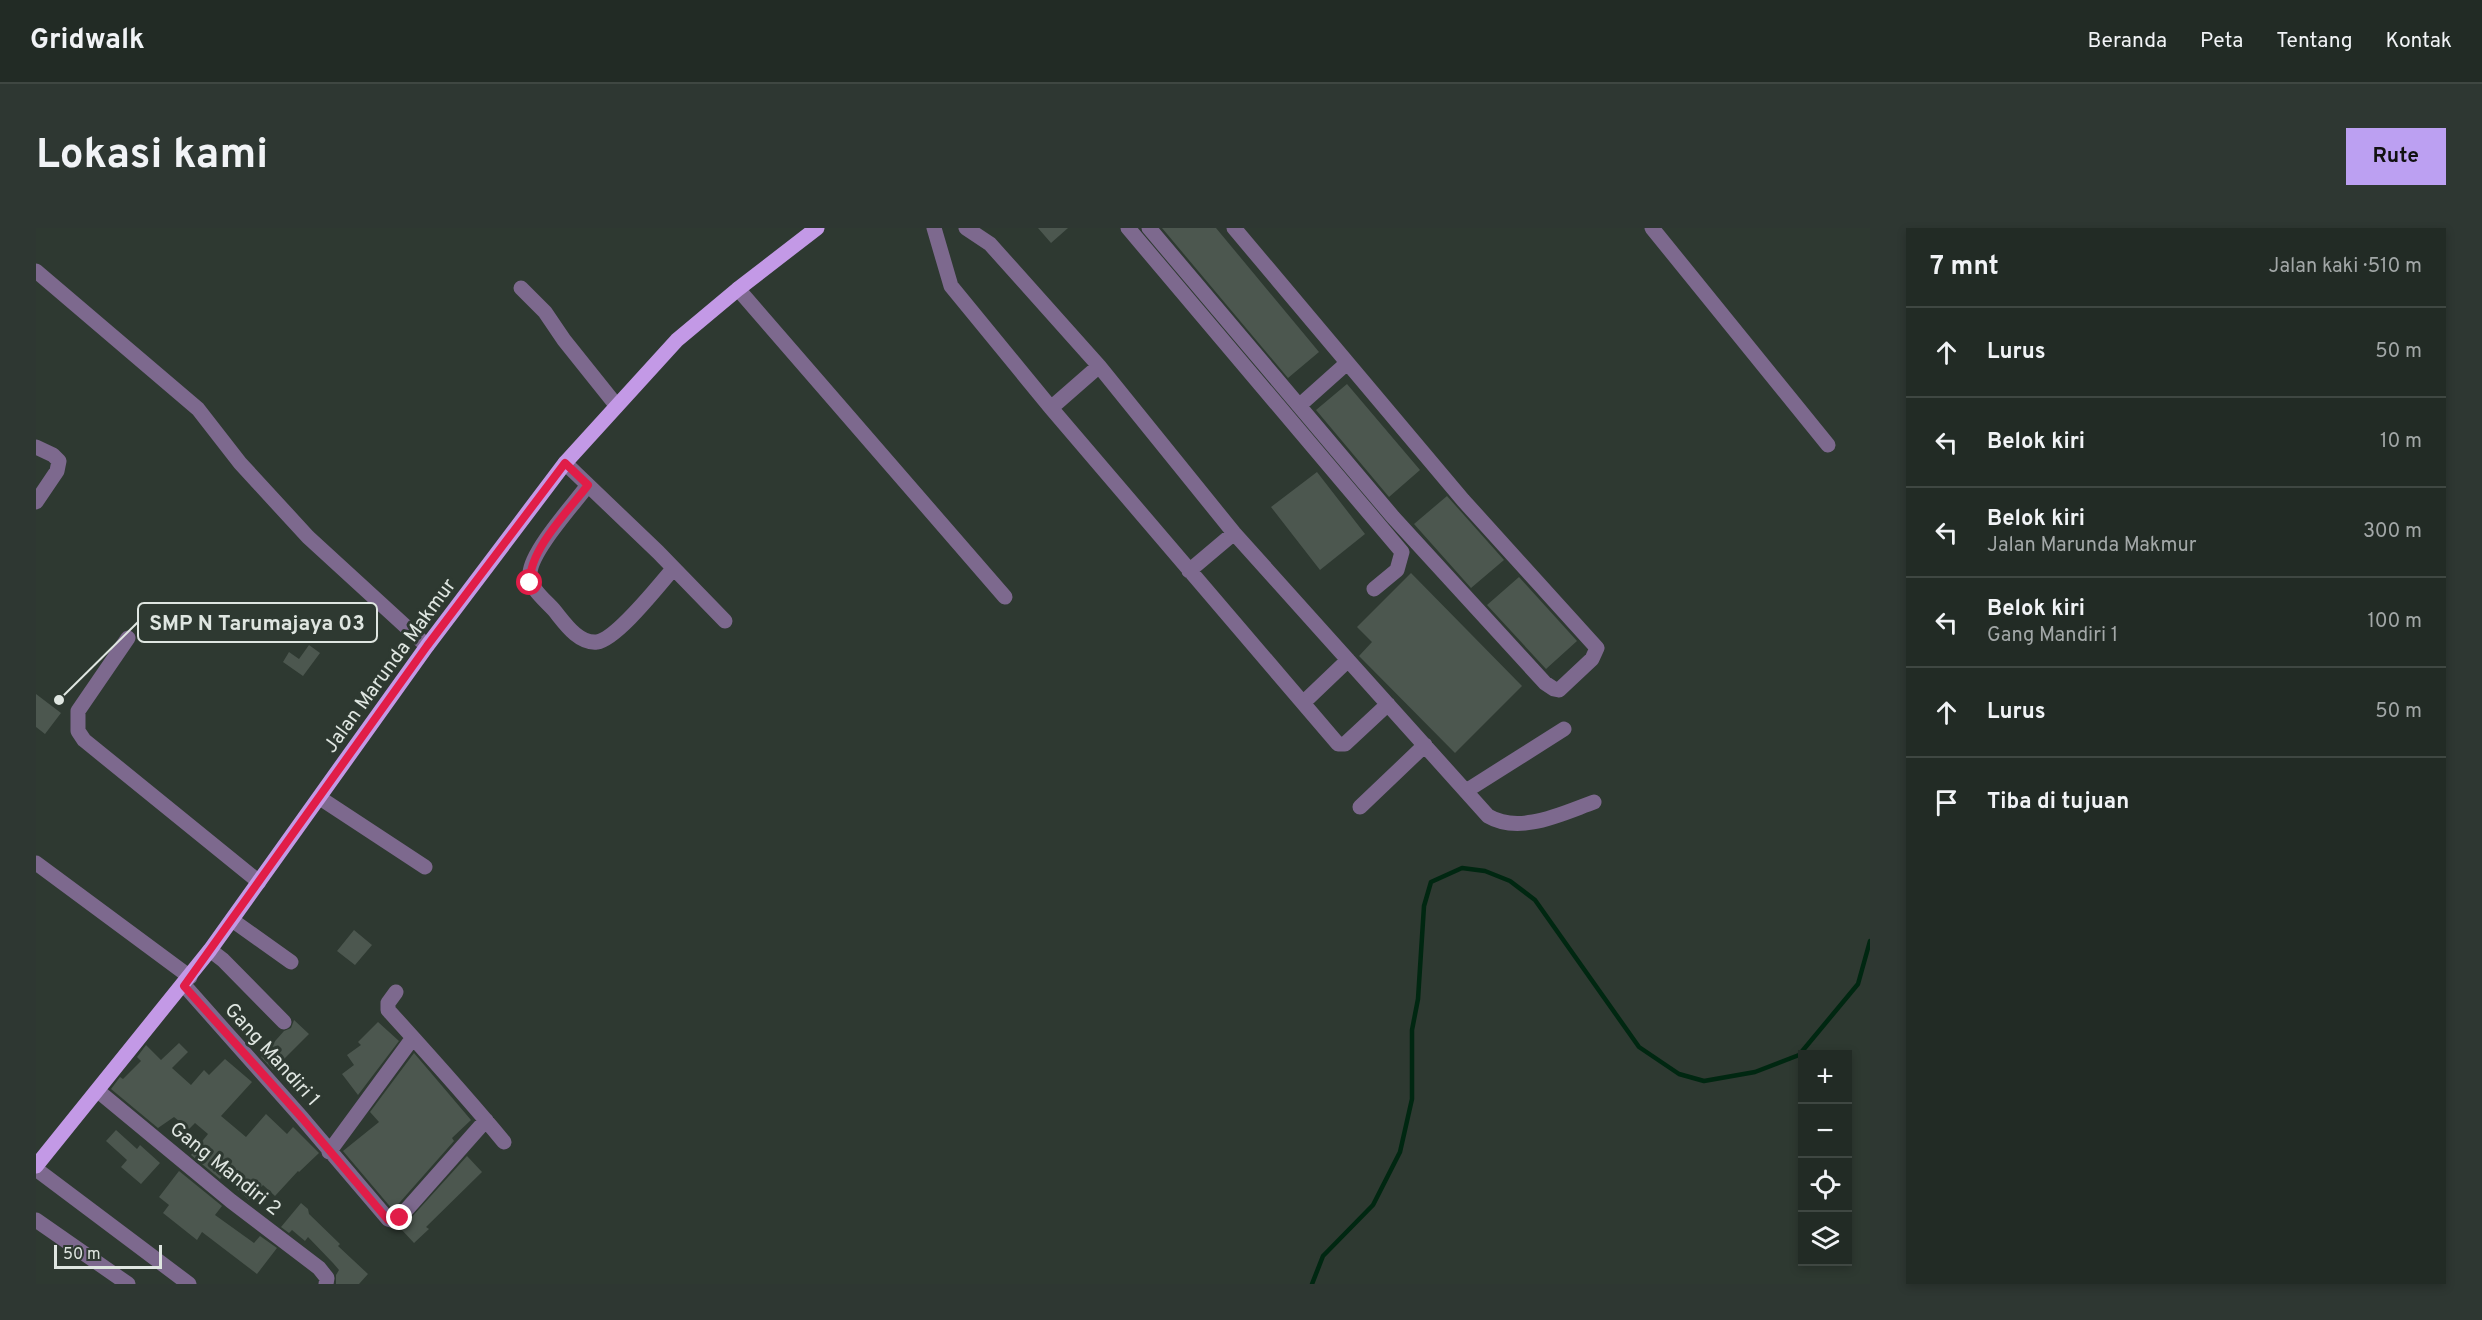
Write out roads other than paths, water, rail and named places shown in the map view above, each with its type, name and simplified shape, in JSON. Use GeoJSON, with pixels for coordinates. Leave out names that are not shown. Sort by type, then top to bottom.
{"type":"FeatureCollection","features":[{"type":"Feature","properties":{"kind":"main road","name":"Jalan Marunda Makmur"},"geometry":{"type":"LineString","coordinates":[[36,1168],[187,981],[427,646],[565,463],[677,340],[817,228]]}},
{"type":"Feature","properties":{"kind":"street"},"geometry":{"type":"LineString","coordinates":[[934,228],[951,286],[1189,571],[1342,746],[1388,704]]}},
{"type":"Feature","properties":{"kind":"street"},"geometry":{"type":"LineString","coordinates":[[966,228],[990,244],[1099,366],[1234,533],[1488,816],[1498,822],[1547,820],[1594,801]]}},
{"type":"Feature","properties":{"kind":"street"},"geometry":{"type":"LineString","coordinates":[[1128,228],[1402,552],[1397,570],[1374,589]]}},
{"type":"Feature","properties":{"kind":"street"},"geometry":{"type":"LineString","coordinates":[[1149,228],[1393,517],[1545,683],[1559,690],[1592,659],[1597,648],[1463,500],[1234,228]]}},
{"type":"Feature","properties":{"kind":"street"},"geometry":{"type":"LineString","coordinates":[[1652,228],[1827,445]]}},
{"type":"Feature","properties":{"kind":"street"},"geometry":{"type":"LineString","coordinates":[[36,271],[198,409],[240,463],[308,537],[427,646]]}},
{"type":"Feature","properties":{"kind":"street"},"geometry":{"type":"LineString","coordinates":[[521,288],[545,312],[564,340],[616,405]]}},
{"type":"Feature","properties":{"kind":"street"},"geometry":{"type":"LineString","coordinates":[[738,289],[1005,597]]}},
{"type":"Feature","properties":{"kind":"street"},"geometry":{"type":"LineString","coordinates":[[1300,405],[1347,363]]}},
{"type":"Feature","properties":{"kind":"street"},"geometry":{"type":"LineString","coordinates":[[1051,408],[1099,366]]}},
{"type":"Feature","properties":{"kind":"street"},"geometry":{"type":"LineString","coordinates":[[36,447],[53,455],[58,462],[57,471],[36,502]]}},
{"type":"Feature","properties":{"kind":"street"},"geometry":{"type":"LineString","coordinates":[[565,463],[725,621]]}},
{"type":"Feature","properties":{"kind":"street"},"geometry":{"type":"LineString","coordinates":[[588,485],[536,555],[530,572],[530,583],[578,637],[598,642],[609,636],[639,608],[672,568]]}},
{"type":"Feature","properties":{"kind":"street"},"geometry":{"type":"LineString","coordinates":[[1189,571],[1234,533]]}},
{"type":"Feature","properties":{"kind":"street"},"geometry":{"type":"LineString","coordinates":[[128,638],[78,711],[78,731],[84,740],[259,882]]}},
{"type":"Feature","properties":{"kind":"street"},"geometry":{"type":"LineString","coordinates":[[1303,703],[1348,660]]}},
{"type":"Feature","properties":{"kind":"street"},"geometry":{"type":"LineString","coordinates":[[1466,791],[1564,729]]}},
{"type":"Feature","properties":{"kind":"street"},"geometry":{"type":"LineString","coordinates":[[1360,807],[1425,745]]}},
{"type":"Feature","properties":{"kind":"street"},"geometry":{"type":"LineString","coordinates":[[320,798],[425,867]]}},
{"type":"Feature","properties":{"kind":"street","name":"Gang Mandiri 1"},"geometry":{"type":"LineString","coordinates":[[36,863],[187,981],[388,1220],[395,1221],[486,1120]]}},
{"type":"Feature","properties":{"kind":"street"},"geometry":{"type":"LineString","coordinates":[[232,920],[291,962]]}},
{"type":"Feature","properties":{"kind":"street"},"geometry":{"type":"LineString","coordinates":[[210,950],[223,960],[284,1022]]}},
{"type":"Feature","properties":{"kind":"street"},"geometry":{"type":"LineString","coordinates":[[396,992],[387,1008],[504,1142]]}},
{"type":"Feature","properties":{"kind":"street"},"geometry":{"type":"LineString","coordinates":[[329,1152],[412,1039]]}},
{"type":"Feature","properties":{"kind":"street","name":"Gang Mandiri 2"},"geometry":{"type":"LineString","coordinates":[[98,1091],[231,1201],[319,1268],[326,1281]]}},
{"type":"Feature","properties":{"kind":"street"},"geometry":{"type":"LineString","coordinates":[[36,1168],[189,1284]]}},
{"type":"Feature","properties":{"kind":"street"},"geometry":{"type":"LineString","coordinates":[[36,1220],[128,1284]]}},
{"type":"Feature","properties":{"kind":"waterway"},"geometry":{"type":"LineString","coordinates":[[1312,1284],[1323,1256],[1373,1205],[1400,1152],[1412,1099],[1412,1030],[1418,999],[1424,906],[1431,882],[1462,868],[1485,871],[1510,881],[1535,900],[1639,1047],[1679,1074],[1704,1081],[1755,1072],[1799,1055],[1858,984],[1870,941]]}},
{"type":"Feature","properties":{"kind":"place","name":"SMP N Tarumajaya 03"},"geometry":{"type":"Point","coordinates":[59,700]}}]}
